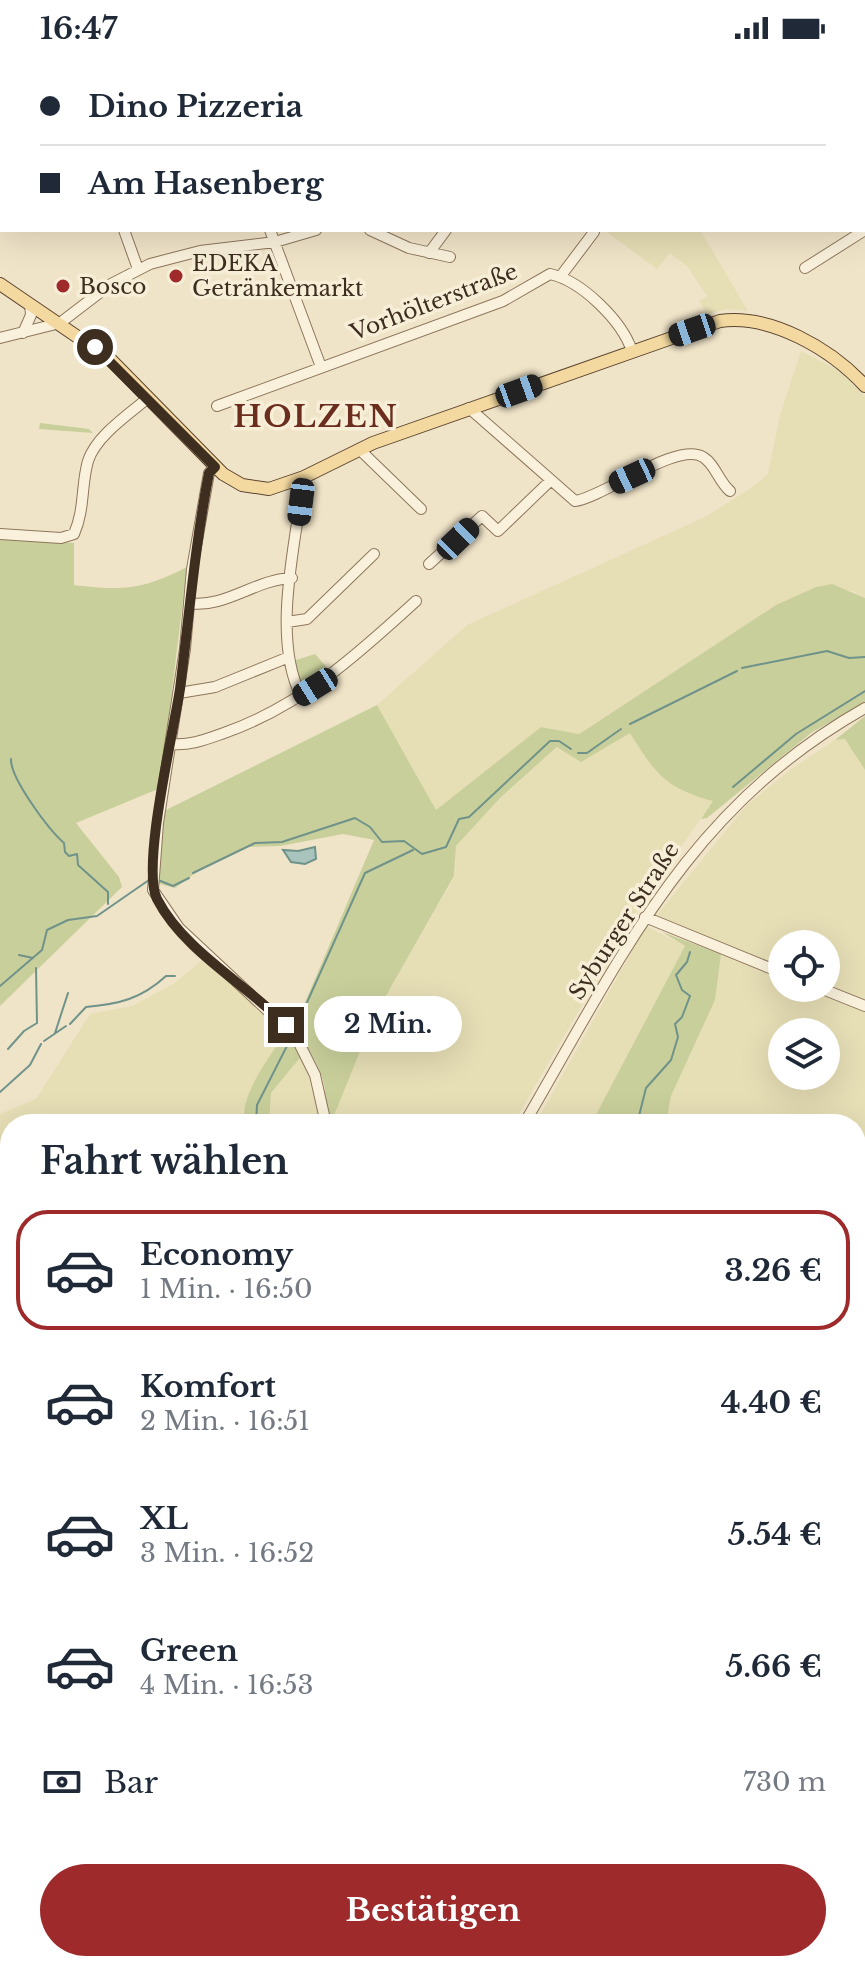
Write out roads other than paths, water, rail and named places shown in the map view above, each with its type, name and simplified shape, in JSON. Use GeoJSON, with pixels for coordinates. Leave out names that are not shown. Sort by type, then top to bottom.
{"type":"FeatureCollection","features":[{"type":"Feature","properties":{"kind":"main road"},"geometry":{"type":"LineString","coordinates":[[0,284],[104,353],[231,480],[260,489],[278,487],[304,477],[359,449],[469,408],[720,321],[739,319],[779,329],[803,340],[845,367],[865,386]]}},
{"type":"Feature","properties":{"kind":"street"},"geometry":{"type":"LineString","coordinates":[[125,232],[138,269]]}},
{"type":"Feature","properties":{"kind":"street"},"geometry":{"type":"LineString","coordinates":[[271,232],[321,367]]}},
{"type":"Feature","properties":{"kind":"street"},"geometry":{"type":"LineString","coordinates":[[0,338],[60,323],[102,290],[138,269],[184,254],[275,242],[309,232]]}},
{"type":"Feature","properties":{"kind":"street"},"geometry":{"type":"LineString","coordinates":[[374,232],[390,241],[450,257]]}},
{"type":"Feature","properties":{"kind":"street"},"geometry":{"type":"LineString","coordinates":[[429,253],[445,232]]}},
{"type":"Feature","properties":{"kind":"street"},"geometry":{"type":"LineString","coordinates":[[594,232],[560,277],[610,315],[622,328],[632,351]]}},
{"type":"Feature","properties":{"kind":"street"},"geometry":{"type":"LineString","coordinates":[[805,268],[862,232]]}},
{"type":"Feature","properties":{"kind":"street","name":"Vorhölterstraße"},"geometry":{"type":"LineString","coordinates":[[217,406],[520,294],[543,276],[560,277]]}},
{"type":"Feature","properties":{"kind":"street"},"geometry":{"type":"LineString","coordinates":[[23,333],[31,315],[30,304]]}},
{"type":"Feature","properties":{"kind":"street"},"geometry":{"type":"LineString","coordinates":[[0,534],[61,538],[74,534],[79,523],[87,464],[94,450],[148,398]]}},
{"type":"Feature","properties":{"kind":"street"},"geometry":{"type":"LineString","coordinates":[[469,408],[570,499],[580,501],[652,467],[693,454],[705,458],[730,491]]}},
{"type":"Feature","properties":{"kind":"street"},"geometry":{"type":"LineString","coordinates":[[359,449],[421,509]]}},
{"type":"Feature","properties":{"kind":"street"},"geometry":{"type":"LineString","coordinates":[[215,467],[209,473],[193,556],[179,693],[155,851],[154,893],[179,928],[296,1037],[315,1075],[324,1114]]}},
{"type":"Feature","properties":{"kind":"street"},"geometry":{"type":"LineString","coordinates":[[301,696],[289,657],[287,622],[304,477]]}},
{"type":"Feature","properties":{"kind":"street"},"geometry":{"type":"LineString","coordinates":[[429,564],[482,516],[498,531],[550,481]]}},
{"type":"Feature","properties":{"kind":"street"},"geometry":{"type":"LineString","coordinates":[[287,622],[307,619],[374,554]]}},
{"type":"Feature","properties":{"kind":"street"},"geometry":{"type":"LineString","coordinates":[[189,603],[211,603],[267,581],[292,578]]}},
{"type":"Feature","properties":{"kind":"street"},"geometry":{"type":"LineString","coordinates":[[171,744],[188,744],[240,727],[301,696],[330,678],[416,601]]}},
{"type":"Feature","properties":{"kind":"street"},"geometry":{"type":"LineString","coordinates":[[179,693],[215,687],[289,657]]}},
{"type":"Feature","properties":{"kind":"street","name":"Syburger Straße"},"geometry":{"type":"LineString","coordinates":[[530,1114],[645,917],[699,843],[742,797],[810,742],[865,708]]}},
{"type":"Feature","properties":{"kind":"street"},"geometry":{"type":"LineString","coordinates":[[645,917],[768,967]]}},
{"type":"Feature","properties":{"kind":"street"},"geometry":{"type":"LineString","coordinates":[[840,996],[865,1006]]}},
{"type":"Feature","properties":{"kind":"water"},"geometry":{"type":"Polygon","coordinates":[[[315,847],[316,859],[305,864],[291,862],[283,850],[298,851],[315,847]]]}},
{"type":"Feature","properties":{"kind":"waterway"},"geometry":{"type":"LineString","coordinates":[[742,668],[827,651],[849,658],[865,657]]}},
{"type":"Feature","properties":{"kind":"waterway"},"geometry":{"type":"LineString","coordinates":[[630,724],[737,671]]}},
{"type":"Feature","properties":{"kind":"waterway"},"geometry":{"type":"LineString","coordinates":[[733,787],[796,734],[865,691]]}},
{"type":"Feature","properties":{"kind":"waterway"},"geometry":{"type":"LineString","coordinates":[[578,753],[587,753],[621,729]]}},
{"type":"Feature","properties":{"kind":"waterway"},"geometry":{"type":"LineString","coordinates":[[193,873],[255,843],[282,842],[355,818],[370,827],[382,842],[404,841],[422,854],[446,847],[459,819],[469,817],[550,741],[559,741],[571,749]]}},
{"type":"Feature","properties":{"kind":"waterway"},"geometry":{"type":"LineString","coordinates":[[11,759],[12,768],[32,803],[64,843],[65,852],[69,856],[77,854],[78,865],[108,892],[108,904]]}},
{"type":"Feature","properties":{"kind":"waterway"},"geometry":{"type":"LineString","coordinates":[[296,1027],[365,873],[413,850]]}},
{"type":"Feature","properties":{"kind":"waterway"},"geometry":{"type":"LineString","coordinates":[[158,880],[173,886],[189,878]]}},
{"type":"Feature","properties":{"kind":"waterway"},"geometry":{"type":"LineString","coordinates":[[0,986],[42,950],[47,930],[68,920],[97,916],[149,880]]}},
{"type":"Feature","properties":{"kind":"waterway"},"geometry":{"type":"LineString","coordinates":[[640,1114],[646,1088],[671,1060],[678,1037],[675,1024],[682,1017],[690,996],[682,990],[676,975],[687,962],[690,952]]}},
{"type":"Feature","properties":{"kind":"waterway"},"geometry":{"type":"LineString","coordinates":[[19,955],[33,958]]}},
{"type":"Feature","properties":{"kind":"waterway"},"geometry":{"type":"LineString","coordinates":[[8,1049],[24,1031],[37,1023],[36,968]]}},
{"type":"Feature","properties":{"kind":"waterway"},"geometry":{"type":"LineString","coordinates":[[70,1024],[86,1007],[129,999],[166,976],[175,976]]}},
{"type":"Feature","properties":{"kind":"waterway"},"geometry":{"type":"LineString","coordinates":[[55,1033],[68,993]]}},
{"type":"Feature","properties":{"kind":"waterway"},"geometry":{"type":"LineString","coordinates":[[44,1041],[66,1026]]}},
{"type":"Feature","properties":{"kind":"waterway"},"geometry":{"type":"LineString","coordinates":[[257,1114],[257,1105],[290,1040]]}},
{"type":"Feature","properties":{"kind":"waterway"},"geometry":{"type":"LineString","coordinates":[[0,1092],[30,1065],[41,1044]]}},
{"type":"Feature","properties":{"kind":"place","name":"EDEKA Getränkemarkt"},"geometry":{"type":"Point","coordinates":[176,276]}},
{"type":"Feature","properties":{"kind":"place","name":"Bosco"},"geometry":{"type":"Point","coordinates":[63,286]}},
{"type":"Feature","properties":{"kind":"district","name":"HOLZEN"},"geometry":{"type":"Point","coordinates":[316,416]}}]}
